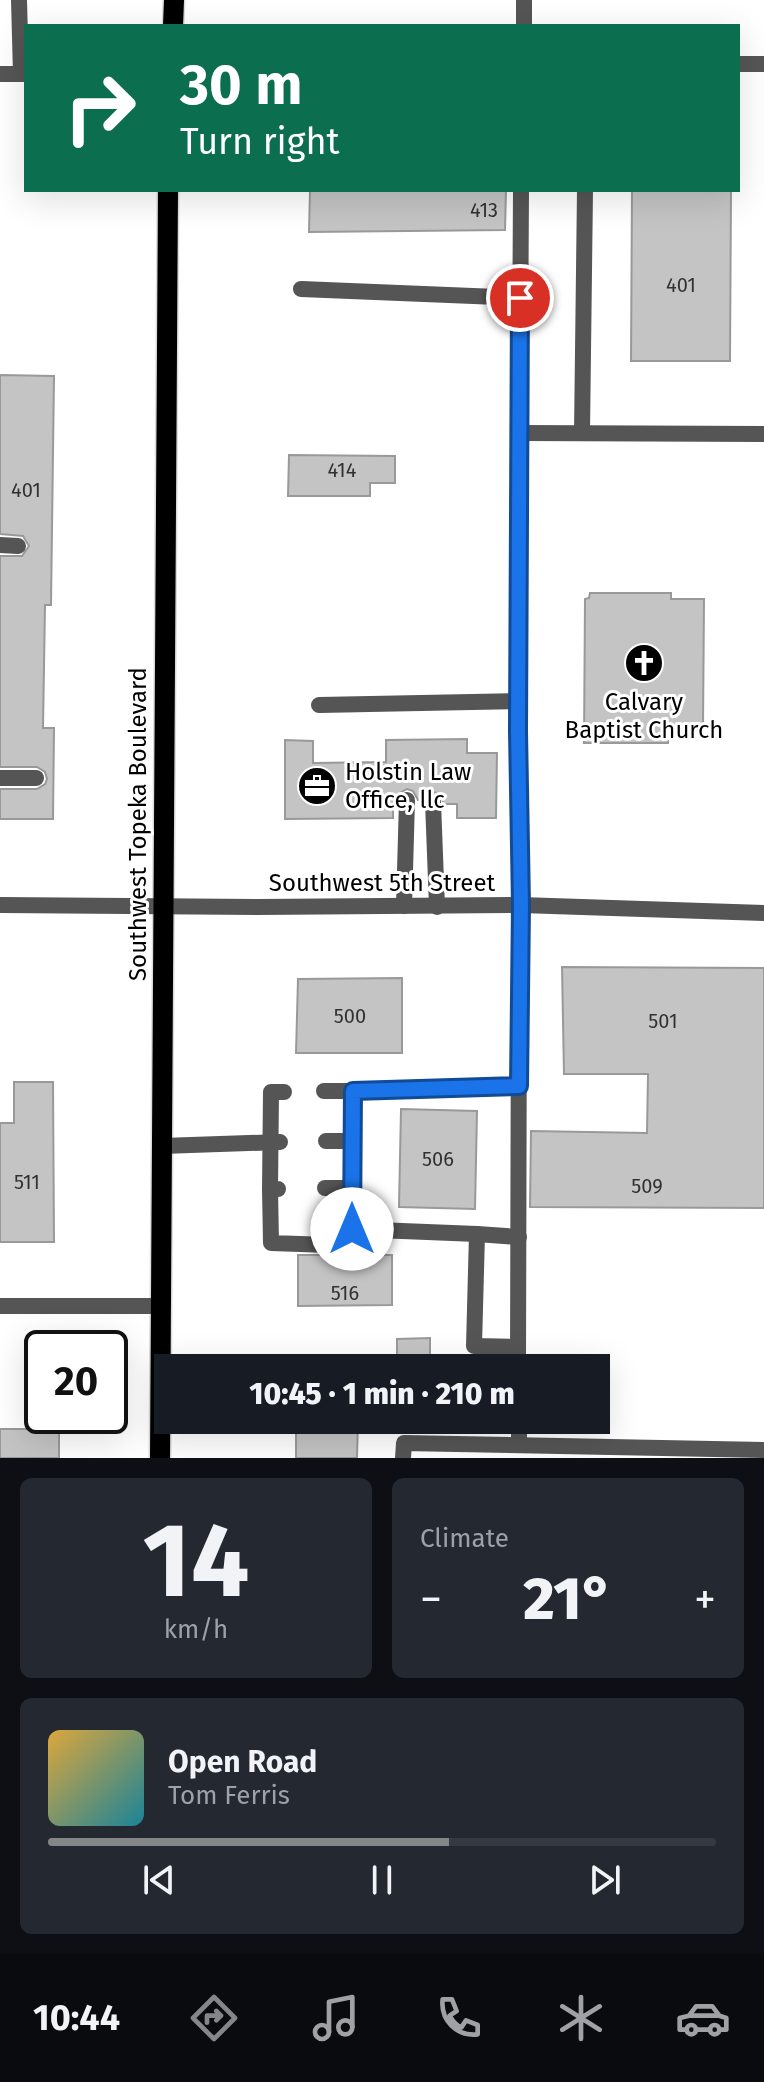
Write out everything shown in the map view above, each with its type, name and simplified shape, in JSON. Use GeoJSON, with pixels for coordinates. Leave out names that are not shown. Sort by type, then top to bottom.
{"type":"FeatureCollection","features":[{"type":"Feature","properties":{"kind":"main road"},"geometry":{"type":"LineString","coordinates":[[173,24],[174,0]]}},
{"type":"Feature","properties":{"kind":"main road","name":"Southwest Topeka Boulevard"},"geometry":{"type":"LineString","coordinates":[[160,1458],[168,192]]}},
{"type":"Feature","properties":{"kind":"street"},"geometry":{"type":"LineString","coordinates":[[0,74],[24,74],[19,0]]}},
{"type":"Feature","properties":{"kind":"street"},"geometry":{"type":"LineString","coordinates":[[524,0],[524,24]]}},
{"type":"Feature","properties":{"kind":"street"},"geometry":{"type":"LineString","coordinates":[[740,64],[764,64]]}},
{"type":"Feature","properties":{"kind":"street"},"geometry":{"type":"LineString","coordinates":[[518,1354],[521,192]]}},
{"type":"Feature","properties":{"kind":"street"},"geometry":{"type":"LineString","coordinates":[[582,433],[585,192]]}},
{"type":"Feature","properties":{"kind":"street"},"geometry":{"type":"LineString","coordinates":[[301,289],[520,298]]}},
{"type":"Feature","properties":{"kind":"street"},"geometry":{"type":"LineString","coordinates":[[519,433],[764,434]]}},
{"type":"Feature","properties":{"kind":"street"},"geometry":{"type":"LineString","coordinates":[[0,545],[18,546]]}},
{"type":"Feature","properties":{"kind":"street"},"geometry":{"type":"LineString","coordinates":[[319,705],[518,701]]}},
{"type":"Feature","properties":{"kind":"street"},"geometry":{"type":"LineString","coordinates":[[0,778],[36,778]]}},
{"type":"Feature","properties":{"kind":"street"},"geometry":{"type":"LineString","coordinates":[[404,906],[407,800]]}},
{"type":"Feature","properties":{"kind":"street"},"geometry":{"type":"LineString","coordinates":[[433,802],[437,907]]}},
{"type":"Feature","properties":{"kind":"street","name":"Southwest 5th Street"},"geometry":{"type":"LineString","coordinates":[[0,905],[521,905],[764,913]]}},
{"type":"Feature","properties":{"kind":"street"},"geometry":{"type":"LineString","coordinates":[[324,1091],[519,1086]]}},
{"type":"Feature","properties":{"kind":"street"},"geometry":{"type":"LineString","coordinates":[[352,1229],[353,1091]]}},
{"type":"Feature","properties":{"kind":"street"},"geometry":{"type":"LineString","coordinates":[[284,1092],[271,1092],[276,1142],[276,1189],[271,1243],[329,1245],[352,1229],[519,1237]]}},
{"type":"Feature","properties":{"kind":"street"},"geometry":{"type":"LineString","coordinates":[[326,1141],[352,1141]]}},
{"type":"Feature","properties":{"kind":"street"},"geometry":{"type":"LineString","coordinates":[[162,1146],[276,1142]]}},
{"type":"Feature","properties":{"kind":"street"},"geometry":{"type":"LineString","coordinates":[[325,1188],[352,1188]]}},
{"type":"Feature","properties":{"kind":"street"},"geometry":{"type":"LineString","coordinates":[[477,1234],[474,1346],[518,1347]]}},
{"type":"Feature","properties":{"kind":"street"},"geometry":{"type":"LineString","coordinates":[[0,1306],[161,1306]]}},
{"type":"Feature","properties":{"kind":"street"},"geometry":{"type":"LineString","coordinates":[[519,1434],[519,1445]]}},
{"type":"Feature","properties":{"kind":"street"},"geometry":{"type":"LineString","coordinates":[[403,1458],[404,1443],[764,1450]]}},
{"type":"Feature","properties":{"kind":"building"},"geometry":{"type":"Polygon","coordinates":[[[310,192],[506,192],[505,230],[309,232],[310,192]]]}},
{"type":"Feature","properties":{"kind":"building"},"geometry":{"type":"Polygon","coordinates":[[[632,192],[731,192],[730,361],[631,361],[632,192]]]}},
{"type":"Feature","properties":{"kind":"building"},"geometry":{"type":"Polygon","coordinates":[[[0,375],[54,376],[51,605],[45,605],[43,728],[54,728],[53,819],[0,819],[0,789],[37,789],[47,779],[45,772],[37,767],[0,767],[0,556],[22,556],[29,546],[23,536],[0,534],[0,375]]]}},
{"type":"Feature","properties":{"kind":"building"},"geometry":{"type":"Polygon","coordinates":[[[289,455],[395,456],[395,483],[370,483],[370,496],[288,496],[289,455]]]}},
{"type":"Feature","properties":{"kind":"building","name":"Calvary Baptist Church"},"geometry":{"type":"Polygon","coordinates":[[[590,593],[671,593],[671,599],[704,599],[703,727],[668,727],[668,743],[584,743],[585,599],[589,598],[590,593]]]}},
{"type":"Feature","properties":{"kind":"building"},"geometry":{"type":"Polygon","coordinates":[[[467,739],[467,753],[497,753],[496,818],[457,818],[457,804],[444,804],[439,793],[428,792],[422,800],[418,800],[413,791],[407,789],[393,799],[393,818],[285,819],[285,740],[313,741],[313,763],[386,762],[386,740],[467,739]]]}},
{"type":"Feature","properties":{"kind":"building"},"geometry":{"type":"Polygon","coordinates":[[[562,967],[764,968],[764,1208],[530,1207],[531,1131],[647,1133],[648,1074],[564,1074],[562,967]]]}},
{"type":"Feature","properties":{"kind":"building"},"geometry":{"type":"Polygon","coordinates":[[[402,978],[402,1053],[296,1053],[298,979],[402,978]]]}},
{"type":"Feature","properties":{"kind":"building"},"geometry":{"type":"Polygon","coordinates":[[[14,1082],[53,1082],[54,1242],[0,1242],[0,1123],[14,1123],[14,1082]]]}},
{"type":"Feature","properties":{"kind":"building"},"geometry":{"type":"Polygon","coordinates":[[[401,1109],[477,1111],[475,1209],[399,1207],[401,1109]]]}},
{"type":"Feature","properties":{"kind":"building"},"geometry":{"type":"Polygon","coordinates":[[[298,1255],[392,1255],[392,1305],[298,1306],[298,1255]]]}},
{"type":"Feature","properties":{"kind":"building"},"geometry":{"type":"Polygon","coordinates":[[[430,1338],[430,1354],[397,1354],[397,1339],[430,1338]]]}},
{"type":"Feature","properties":{"kind":"building"},"geometry":{"type":"Polygon","coordinates":[[[0,1429],[24,1429],[24,1434],[59,1434],[59,1458],[0,1458],[0,1429]]]}},
{"type":"Feature","properties":{"kind":"building"},"geometry":{"type":"Polygon","coordinates":[[[296,1434],[358,1434],[357,1458],[296,1458],[296,1434]]]}},
{"type":"Feature","properties":{"kind":"place","name":"Calvary Baptist Church"},"geometry":{"type":"Point","coordinates":[644,663]}},
{"type":"Feature","properties":{"kind":"place","name":"Holstin Law Office, llc"},"geometry":{"type":"Point","coordinates":[317,786]}},
{"type":"Feature","properties":{"kind":"route"},"geometry":{"type":"LineString","coordinates":[[352,1229],[353,1091],[519,1086],[520,298]]}}]}
